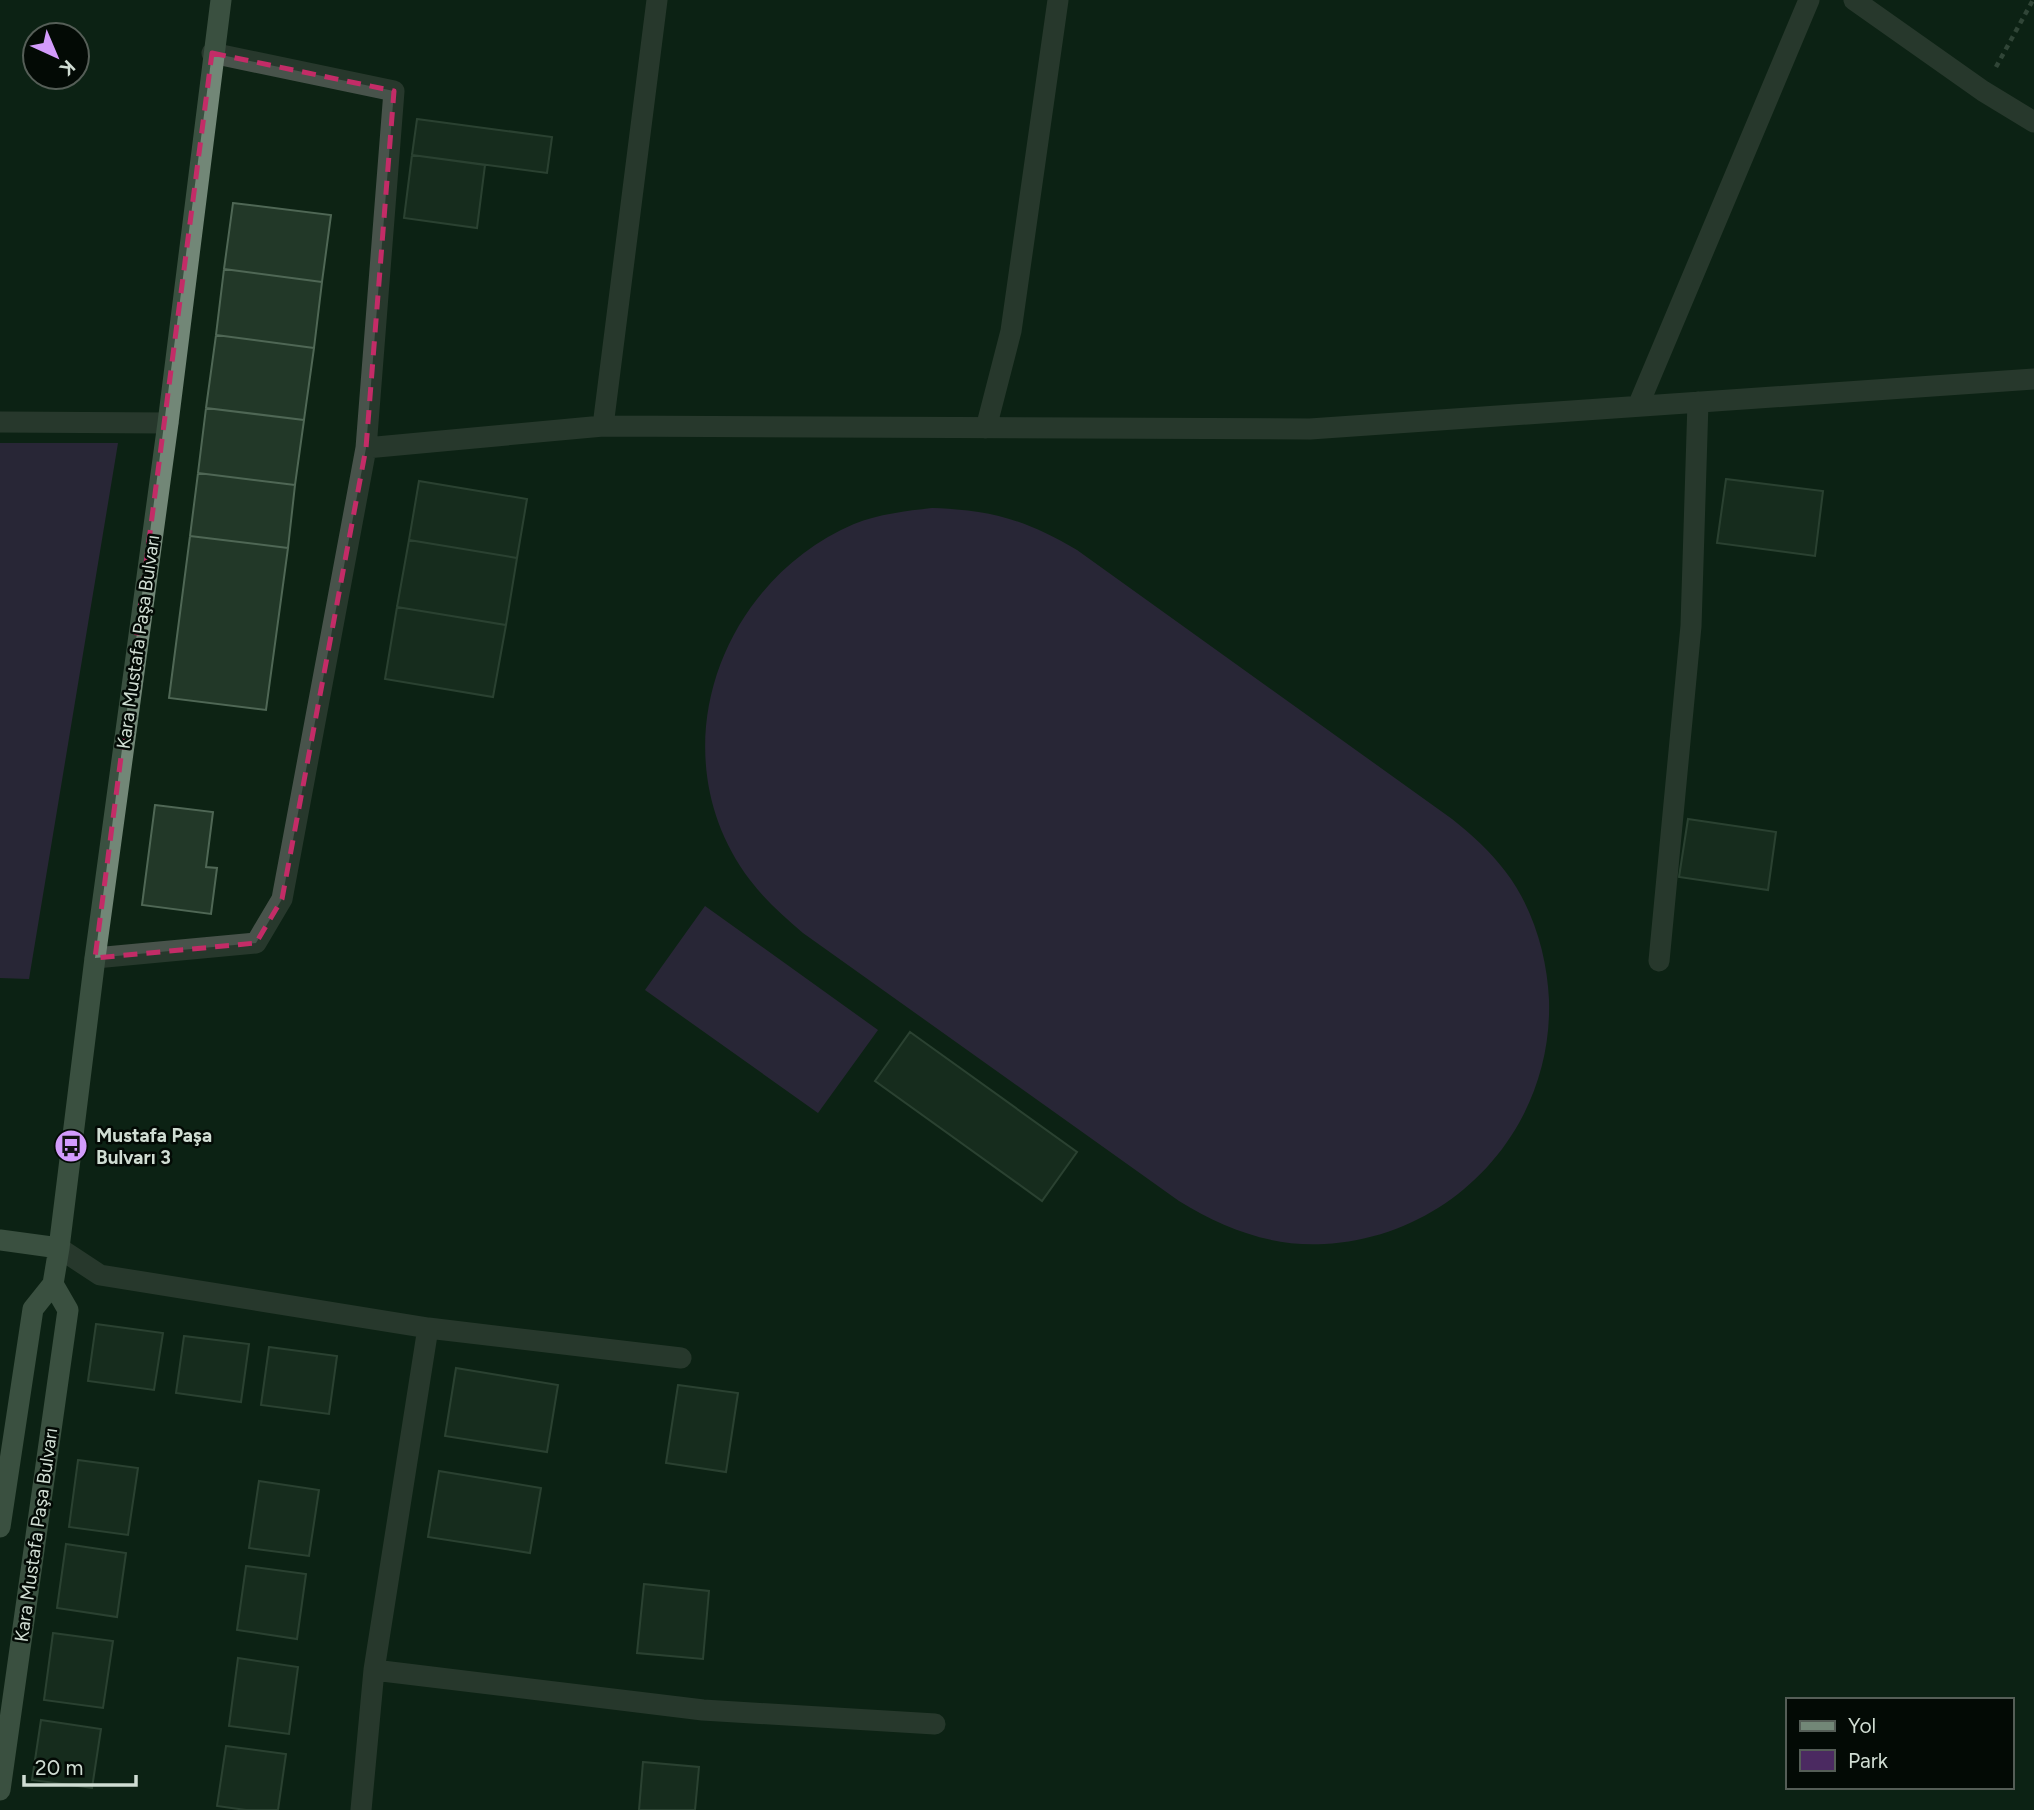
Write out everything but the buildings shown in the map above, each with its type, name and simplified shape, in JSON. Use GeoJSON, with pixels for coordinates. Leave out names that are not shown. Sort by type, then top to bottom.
{"type":"FeatureCollection","features":[{"type":"Feature","properties":{"kind":"main road","name":"Kara Mustafa Paşa Bulvarı"},"geometry":{"type":"LineString","coordinates":[[0,1527],[33,1309],[53,1284],[59,1248],[95,958],[168,423],[220,0]]}},
{"type":"Feature","properties":{"kind":"main road"},"geometry":{"type":"LineString","coordinates":[[0,1240],[59,1248]]}},
{"type":"Feature","properties":{"kind":"main road","name":"Kara Mustafa Paşa Bulvarı"},"geometry":{"type":"LineString","coordinates":[[0,1790],[68,1310],[53,1284]]}},
{"type":"Feature","properties":{"kind":"street"},"geometry":{"type":"LineString","coordinates":[[603,426],[657,0]]}},
{"type":"Feature","properties":{"kind":"street"},"geometry":{"type":"LineString","coordinates":[[986,428],[1012,331],[1058,0]]}},
{"type":"Feature","properties":{"kind":"street"},"geometry":{"type":"LineString","coordinates":[[1638,406],[1809,0]]}},
{"type":"Feature","properties":{"kind":"street"},"geometry":{"type":"LineString","coordinates":[[1854,0],[1983,91],[2034,122]]}},
{"type":"Feature","properties":{"kind":"street"},"geometry":{"type":"LineString","coordinates":[[95,958],[256,943],[282,899],[366,448],[394,91],[212,53]]}},
{"type":"Feature","properties":{"kind":"street"},"geometry":{"type":"LineString","coordinates":[[366,448],[603,426],[1310,429],[2034,379]]}},
{"type":"Feature","properties":{"kind":"street"},"geometry":{"type":"LineString","coordinates":[[1659,961],[1691,626],[1699,402]]}},
{"type":"Feature","properties":{"kind":"street"},"geometry":{"type":"LineString","coordinates":[[0,422],[168,423]]}},
{"type":"Feature","properties":{"kind":"street"},"geometry":{"type":"LineString","coordinates":[[59,1248],[100,1275],[428,1328],[681,1358]]}},
{"type":"Feature","properties":{"kind":"street"},"geometry":{"type":"LineString","coordinates":[[361,1810],[374,1670],[428,1328]]}},
{"type":"Feature","properties":{"kind":"street"},"geometry":{"type":"LineString","coordinates":[[374,1670],[703,1710],[936,1724]]}},
{"type":"Feature","properties":{"kind":"path"},"geometry":{"type":"LineString","coordinates":[[1983,91],[2033,0]]}},
{"type":"Feature","properties":{"kind":"highlighted area"},"geometry":{"type":"Polygon","coordinates":[[[212,53],[394,91],[366,448],[282,899],[256,943],[95,958],[212,53]]]}},
{"type":"Feature","properties":{"kind":"green space"},"geometry":{"type":"Polygon","coordinates":[[[0,443],[118,443],[29,979],[0,978],[0,443]]]}},
{"type":"Feature","properties":{"kind":"green space"},"geometry":{"type":"Polygon","coordinates":[[[932,508],[973,511],[1008,518],[1077,550],[1452,819],[1505,871],[1531,916],[1542,949],[1549,1000],[1546,1047],[1534,1092],[1514,1132],[1486,1168],[1453,1198],[1414,1221],[1371,1237],[1324,1244],[1266,1239],[1213,1220],[1179,1201],[803,933],[775,908],[750,880],[722,832],[708,781],[706,729],[716,678],[736,630],[767,587],[806,551],[854,524],[893,513],[932,508]]]}},
{"type":"Feature","properties":{"kind":"green space"},"geometry":{"type":"Polygon","coordinates":[[[705,906],[878,1030],[818,1113],[645,990],[705,906]]]}},
{"type":"Feature","properties":{"kind":"place","name":"Mustafa Paşa Bulvarı 3"},"geometry":{"type":"Point","coordinates":[71,1146]}}]}
